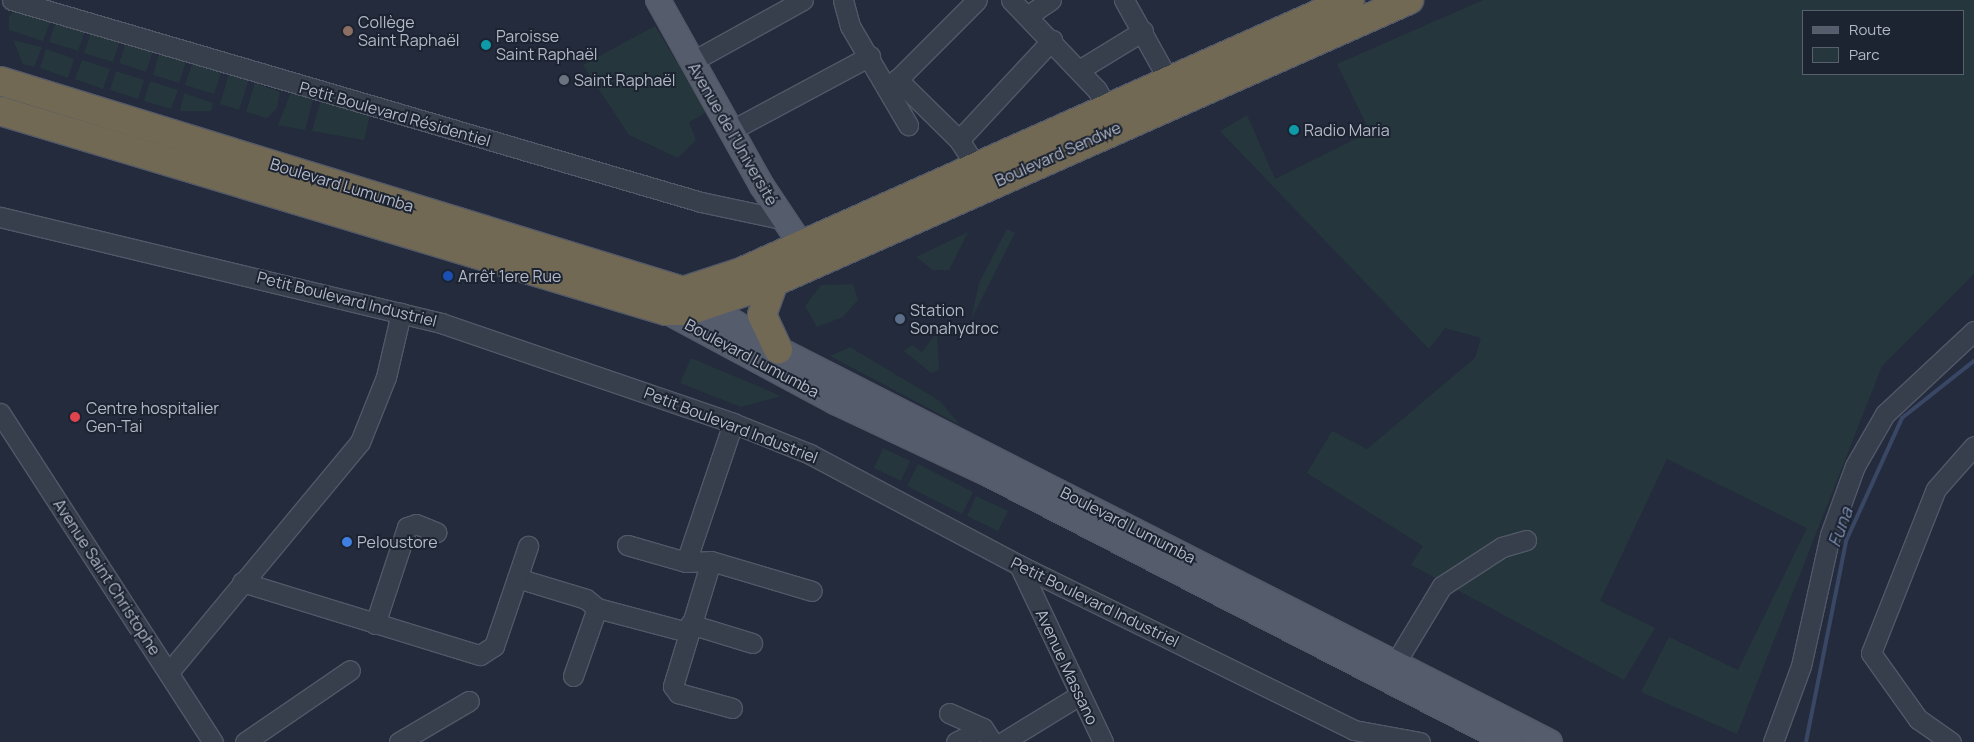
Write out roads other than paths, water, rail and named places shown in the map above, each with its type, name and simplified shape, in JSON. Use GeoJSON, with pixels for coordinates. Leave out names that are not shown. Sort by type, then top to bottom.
{"type":"FeatureCollection","features":[{"type":"Feature","properties":{"kind":"highway","name":"Boulevard Sendwe"},"geometry":{"type":"LineString","coordinates":[[707,306],[774,282],[807,254],[976,166],[1350,0]]}},
{"type":"Feature","properties":{"kind":"highway","name":"Boulevard Sendwe"},"geometry":{"type":"LineString","coordinates":[[674,301],[741,272],[807,254],[1409,0]]}},
{"type":"Feature","properties":{"kind":"highway","name":"Boulevard Lumumba"},"geometry":{"type":"LineString","coordinates":[[0,81],[674,301]]}},
{"type":"Feature","properties":{"kind":"highway","name":"Boulevard Lumumba"},"geometry":{"type":"LineString","coordinates":[[0,111],[674,301],[707,306]]}},
{"type":"Feature","properties":{"kind":"highway"},"geometry":{"type":"LineString","coordinates":[[774,282],[762,315],[778,349]]}},
{"type":"Feature","properties":{"kind":"main road","name":"Avenue de l’Université"},"geometry":{"type":"LineString","coordinates":[[658,0],[691,62],[781,219],[807,254]]}},
{"type":"Feature","properties":{"kind":"main road","name":"Boulevard Lumumba"},"geometry":{"type":"LineString","coordinates":[[674,301],[809,389],[1391,670],[1550,742]]}},
{"type":"Feature","properties":{"kind":"main road","name":"Boulevard Lumumba"},"geometry":{"type":"LineString","coordinates":[[707,306],[778,349],[1391,670],[1509,742]]}},
{"type":"Feature","properties":{"kind":"street","name":"Petit Boulevard Résidentiel"},"geometry":{"type":"LineString","coordinates":[[12,0],[701,202],[781,219]]}},
{"type":"Feature","properties":{"kind":"street"},"geometry":{"type":"LineString","coordinates":[[691,62],[803,0]]}},
{"type":"Feature","properties":{"kind":"street"},"geometry":{"type":"LineString","coordinates":[[893,84],[977,0]]}},
{"type":"Feature","properties":{"kind":"street"},"geometry":{"type":"LineString","coordinates":[[1011,0],[1052,40],[1079,70],[1107,108]]}},
{"type":"Feature","properties":{"kind":"street"},"geometry":{"type":"LineString","coordinates":[[1027,16],[1051,0]]}},
{"type":"Feature","properties":{"kind":"street"},"geometry":{"type":"LineString","coordinates":[[1124,0],[1143,31],[1169,81]]}},
{"type":"Feature","properties":{"kind":"street"},"geometry":{"type":"LineString","coordinates":[[847,3],[870,56],[893,84],[959,140],[976,166]]}},
{"type":"Feature","properties":{"kind":"street"},"geometry":{"type":"LineString","coordinates":[[1079,70],[1143,31]]}},
{"type":"Feature","properties":{"kind":"street"},"geometry":{"type":"LineString","coordinates":[[959,140],[1052,40]]}},
{"type":"Feature","properties":{"kind":"street"},"geometry":{"type":"LineString","coordinates":[[730,131],[870,56]]}},
{"type":"Feature","properties":{"kind":"street"},"geometry":{"type":"LineString","coordinates":[[893,84],[908,125]]}},
{"type":"Feature","properties":{"kind":"street","name":"Petit Boulevard Industriel"},"geometry":{"type":"LineString","coordinates":[[0,217],[400,313],[512,345],[733,422],[810,454],[1019,565],[1354,730],[1420,742]]}},
{"type":"Feature","properties":{"kind":"street"},"geometry":{"type":"LineString","coordinates":[[169,672],[360,442],[386,377],[400,313]]}},
{"type":"Feature","properties":{"kind":"street"},"geometry":{"type":"LineString","coordinates":[[1773,742],[1801,666],[1830,535],[1855,466],[1885,414],[1974,331]]}},
{"type":"Feature","properties":{"kind":"street","name":"Avenue Saint Christophe"},"geometry":{"type":"LineString","coordinates":[[0,413],[213,742]]}},
{"type":"Feature","properties":{"kind":"street"},"geometry":{"type":"LineString","coordinates":[[686,562],[733,422]]}},
{"type":"Feature","properties":{"kind":"street"},"geometry":{"type":"LineString","coordinates":[[1951,742],[1913,714],[1871,653],[1936,489],[1974,446]]}},
{"type":"Feature","properties":{"kind":"street"},"geometry":{"type":"LineString","coordinates":[[376,624],[407,527],[416,524],[436,532]]}},
{"type":"Feature","properties":{"kind":"street"},"geometry":{"type":"LineString","coordinates":[[1391,670],[1442,586],[1502,547],[1526,540]]}},
{"type":"Feature","properties":{"kind":"street"},"geometry":{"type":"LineString","coordinates":[[627,545],[686,562],[712,561],[812,591]]}},
{"type":"Feature","properties":{"kind":"street"},"geometry":{"type":"LineString","coordinates":[[242,582],[480,655],[487,653],[494,646],[528,546]]}},
{"type":"Feature","properties":{"kind":"street"},"geometry":{"type":"LineString","coordinates":[[712,561],[689,628],[675,690],[732,708]]}},
{"type":"Feature","properties":{"kind":"street","name":"Avenue Massano"},"geometry":{"type":"LineString","coordinates":[[1019,565],[1078,696],[1103,742]]}},
{"type":"Feature","properties":{"kind":"street"},"geometry":{"type":"LineString","coordinates":[[517,578],[586,599],[597,608],[752,643]]}},
{"type":"Feature","properties":{"kind":"street"},"geometry":{"type":"LineString","coordinates":[[574,676],[597,608]]}},
{"type":"Feature","properties":{"kind":"street"},"geometry":{"type":"LineString","coordinates":[[245,742],[350,670]]}},
{"type":"Feature","properties":{"kind":"street"},"geometry":{"type":"LineString","coordinates":[[1003,742],[1078,696]]}},
{"type":"Feature","properties":{"kind":"street"},"geometry":{"type":"LineString","coordinates":[[399,742],[469,700]]}},
{"type":"Feature","properties":{"kind":"street"},"geometry":{"type":"LineString","coordinates":[[949,713],[988,735]]}},
{"type":"Feature","properties":{"kind":"street"},"geometry":{"type":"LineString","coordinates":[[956,742],[988,735]]}},
{"type":"Feature","properties":{"kind":"waterway","name":"Funa"},"geometry":{"type":"LineString","coordinates":[[1806,742],[1846,541],[1902,418],[1974,361]]}},
{"type":"Feature","properties":{"kind":"place","name":"Collège Saint Raphaël"},"geometry":{"type":"Point","coordinates":[348,31]}},
{"type":"Feature","properties":{"kind":"place","name":"Paroisse Saint Raphaël"},"geometry":{"type":"Point","coordinates":[486,45]}},
{"type":"Feature","properties":{"kind":"place","name":"Saint Raphaël"},"geometry":{"type":"Point","coordinates":[564,80]}},
{"type":"Feature","properties":{"kind":"place","name":"Radio Maria"},"geometry":{"type":"Point","coordinates":[1294,130]}},
{"type":"Feature","properties":{"kind":"place","name":"Arrêt 1ere Rue"},"geometry":{"type":"Point","coordinates":[448,276]}},
{"type":"Feature","properties":{"kind":"place","name":"Station Sonahydroc"},"geometry":{"type":"Point","coordinates":[900,319]}},
{"type":"Feature","properties":{"kind":"place","name":"Centre hospitalier Gen-Tai"},"geometry":{"type":"Point","coordinates":[75,417]}},
{"type":"Feature","properties":{"kind":"place","name":"Peloustore"},"geometry":{"type":"Point","coordinates":[347,542]}}]}
